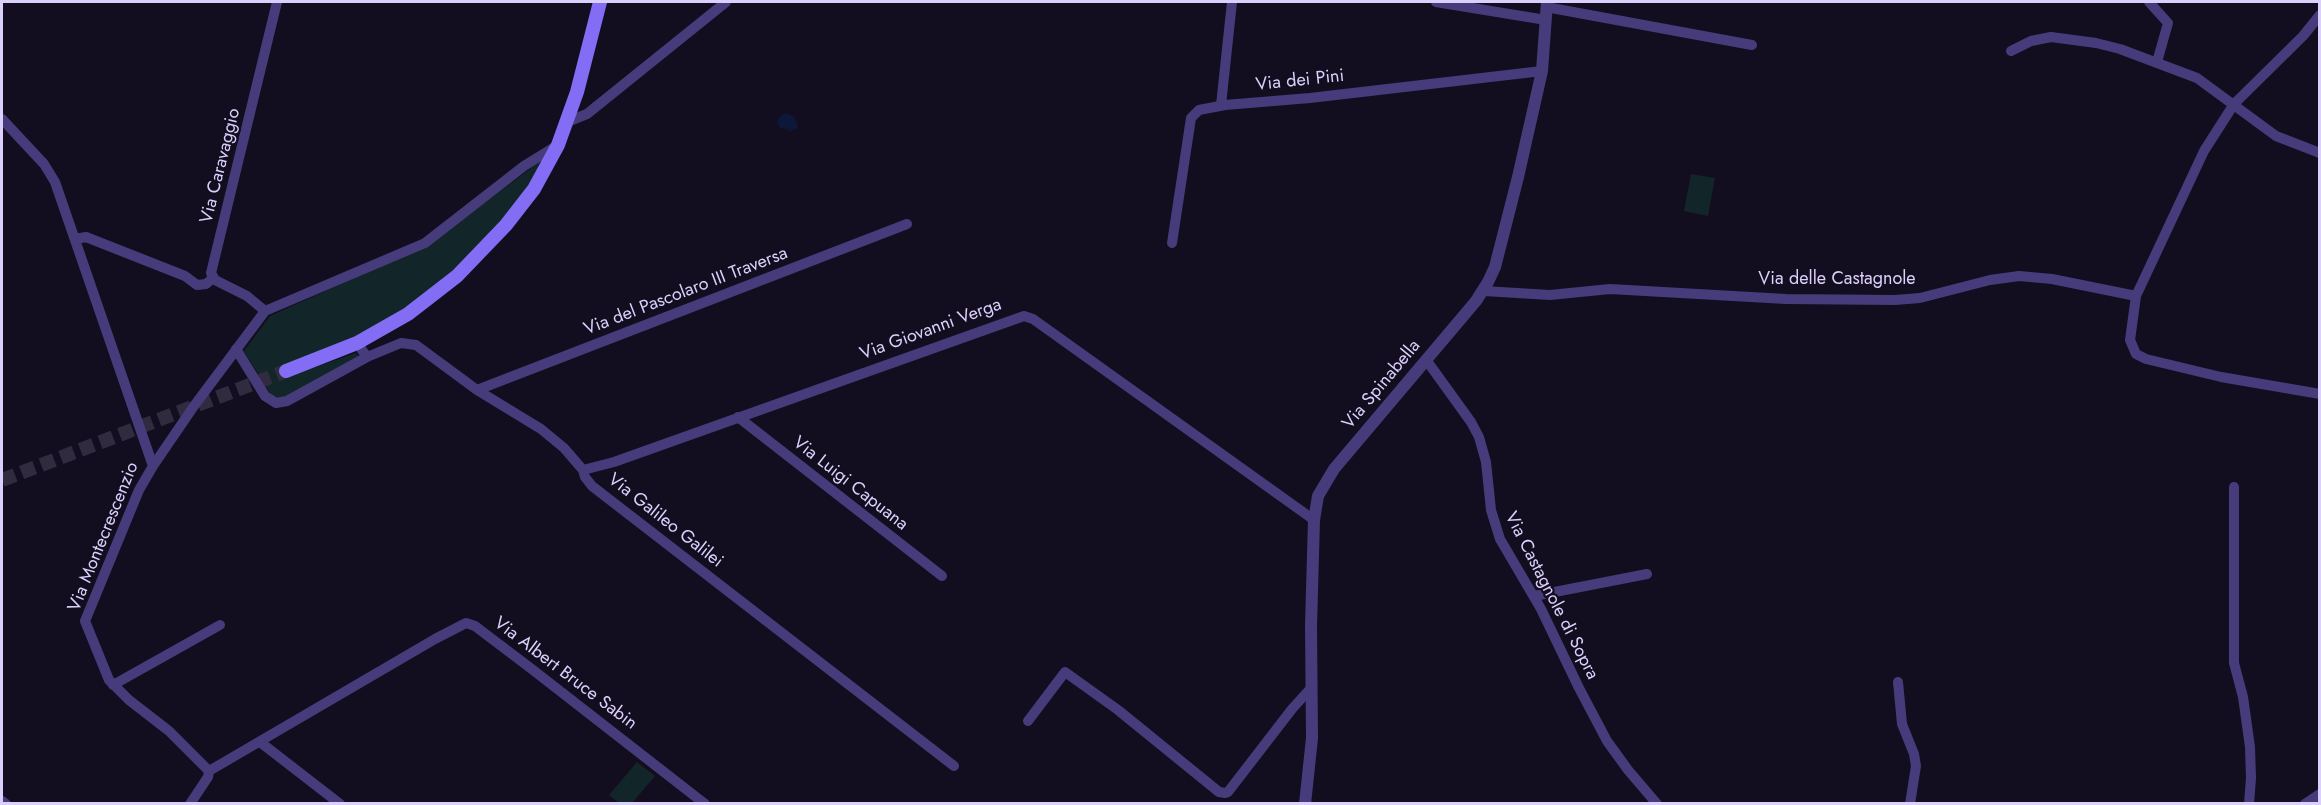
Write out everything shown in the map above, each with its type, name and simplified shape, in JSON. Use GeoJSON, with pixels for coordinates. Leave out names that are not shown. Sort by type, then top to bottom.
{"type":"FeatureCollection","features":[{"type":"Feature","properties":{"kind":"main road"},"geometry":{"type":"LineString","coordinates":[[286,370],[357,343],[415,309],[469,265],[521,207],[558,145],[567,122],[580,83],[600,2]]}},
{"type":"Feature","properties":{"kind":"street","name":"Via Caravaggio"},"geometry":{"type":"LineString","coordinates":[[213,278],[211,273],[277,2]]}},
{"type":"Feature","properties":{"kind":"street"},"geometry":{"type":"LineString","coordinates":[[567,122],[586,114],[726,2]]}},
{"type":"Feature","properties":{"kind":"street"},"geometry":{"type":"LineString","coordinates":[[1221,105],[1232,2]]}},
{"type":"Feature","properties":{"kind":"street"},"geometry":{"type":"LineString","coordinates":[[1436,2],[1546,9],[1752,45]]}},
{"type":"Feature","properties":{"kind":"street"},"geometry":{"type":"LineString","coordinates":[[2149,2],[2168,21],[2157,62]]}},
{"type":"Feature","properties":{"kind":"street","name":"Via Spinabella"},"geometry":{"type":"LineString","coordinates":[[1305,804],[1312,744],[1311,626],[1314,520],[1318,496],[1325,481],[1484,291],[1495,267],[1542,72],[1546,9]]}},
{"type":"Feature","properties":{"kind":"street"},"geometry":{"type":"LineString","coordinates":[[2319,15],[2302,36],[2234,104],[2204,151],[2136,296],[2130,340],[2132,349],[2138,356],[2221,377],[2319,394]]}},
{"type":"Feature","properties":{"kind":"street"},"geometry":{"type":"LineString","coordinates":[[2011,51],[2034,40],[2054,37],[2108,46],[2157,62],[2196,78],[2276,136],[2319,153]]}},
{"type":"Feature","properties":{"kind":"street","name":"Via dei Pini"},"geometry":{"type":"LineString","coordinates":[[1172,243],[1191,118],[1199,110],[1221,105],[1310,98],[1460,79],[1542,72]]}},
{"type":"Feature","properties":{"kind":"street","name":"Via Montecrescenzio"},"geometry":{"type":"LineString","coordinates":[[2,119],[51,174],[153,466],[131,506],[86,621],[113,685],[169,731],[209,771]]}},
{"type":"Feature","properties":{"kind":"street"},"geometry":{"type":"LineString","coordinates":[[153,466],[236,348],[265,311],[425,243],[524,166],[558,145]]}},
{"type":"Feature","properties":{"kind":"street","name":"Via del Pascolaro III Traversa"},"geometry":{"type":"LineString","coordinates":[[477,390],[907,224]]}},
{"type":"Feature","properties":{"kind":"street"},"geometry":{"type":"LineString","coordinates":[[75,239],[86,237],[185,276],[196,285],[206,284],[213,278],[247,296],[265,311]]}},
{"type":"Feature","properties":{"kind":"street","name":"Via delle Castagnole"},"geometry":{"type":"LineString","coordinates":[[1484,291],[1550,295],[1610,290],[1786,299],[1894,300],[1920,298],[1990,280],[2019,276],[2052,279],[2136,296]]}},
{"type":"Feature","properties":{"kind":"street","name":"Via Giovanni Verga"},"geometry":{"type":"LineString","coordinates":[[583,470],[614,462],[1024,316],[1033,319],[1314,520]]}},
{"type":"Feature","properties":{"kind":"street"},"geometry":{"type":"LineString","coordinates":[[236,348],[265,396],[276,404],[287,401],[367,357],[357,343]]}},
{"type":"Feature","properties":{"kind":"street","name":"Via Galileo Galilei"},"geometry":{"type":"LineString","coordinates":[[367,357],[397,344],[411,343],[422,348],[477,390],[541,429],[559,443],[583,470],[592,486],[954,766]]}},
{"type":"Feature","properties":{"kind":"street","name":"Via Castagnole di Sopra"},"geometry":{"type":"LineString","coordinates":[[1427,361],[1477,432],[1486,462],[1494,523],[1505,548],[1534,596],[1606,738],[1628,770],[1657,804]]}},
{"type":"Feature","properties":{"kind":"street","name":"Via Luigi Capuana"},"geometry":{"type":"LineString","coordinates":[[738,417],[942,576]]}},
{"type":"Feature","properties":{"kind":"street"},"geometry":{"type":"LineString","coordinates":[[2234,487],[2234,663],[2243,700],[2250,747],[2249,804]]}},
{"type":"Feature","properties":{"kind":"street"},"geometry":{"type":"LineString","coordinates":[[1534,596],[1647,574]]}},
{"type":"Feature","properties":{"kind":"street","name":"Via Albert Bruce Sabin"},"geometry":{"type":"LineString","coordinates":[[209,771],[461,624],[468,623],[533,670],[705,804]]}},
{"type":"Feature","properties":{"kind":"street"},"geometry":{"type":"LineString","coordinates":[[113,685],[219,625]]}},
{"type":"Feature","properties":{"kind":"street"},"geometry":{"type":"LineString","coordinates":[[1028,721],[1065,672],[1118,710],[1219,792],[1225,793],[1311,688]]}},
{"type":"Feature","properties":{"kind":"street"},"geometry":{"type":"LineString","coordinates":[[1898,682],[1902,724],[1914,754],[1916,766],[1910,804]]}},
{"type":"Feature","properties":{"kind":"street"},"geometry":{"type":"LineString","coordinates":[[260,742],[340,804]]}},
{"type":"Feature","properties":{"kind":"street"},"geometry":{"type":"LineString","coordinates":[[205,804],[193,800],[209,776],[209,771]]}},
{"type":"Feature","properties":{"kind":"street"},"geometry":{"type":"LineString","coordinates":[[2305,804],[2319,794]]}},
{"type":"Feature","properties":{"kind":"street"},"geometry":{"type":"LineString","coordinates":[[2,801],[6,804]]}},
{"type":"Feature","properties":{"kind":"green space"},"geometry":{"type":"Polygon","coordinates":[[[541,161],[531,182],[499,226],[448,277],[385,324],[287,377],[356,353],[359,357],[284,399],[273,398],[244,351],[270,316],[428,245],[541,161]]]}},
{"type":"Feature","properties":{"kind":"green space"},"geometry":{"type":"Polygon","coordinates":[[[1691,174],[1715,178],[1708,216],[1684,211],[1691,174]]]}},
{"type":"Feature","properties":{"kind":"green space"},"geometry":{"type":"Polygon","coordinates":[[[637,762],[655,776],[632,803],[619,803],[609,795],[637,762]]]}},
{"type":"Feature","properties":{"kind":"water"},"geometry":{"type":"Polygon","coordinates":[[[787,113],[794,117],[798,125],[790,132],[780,128],[777,123],[780,116],[787,113]]]}},
{"type":"Feature","properties":{"kind":"tunnel"},"geometry":{"type":"LineString","coordinates":[[2,480],[286,371]]}}]}
